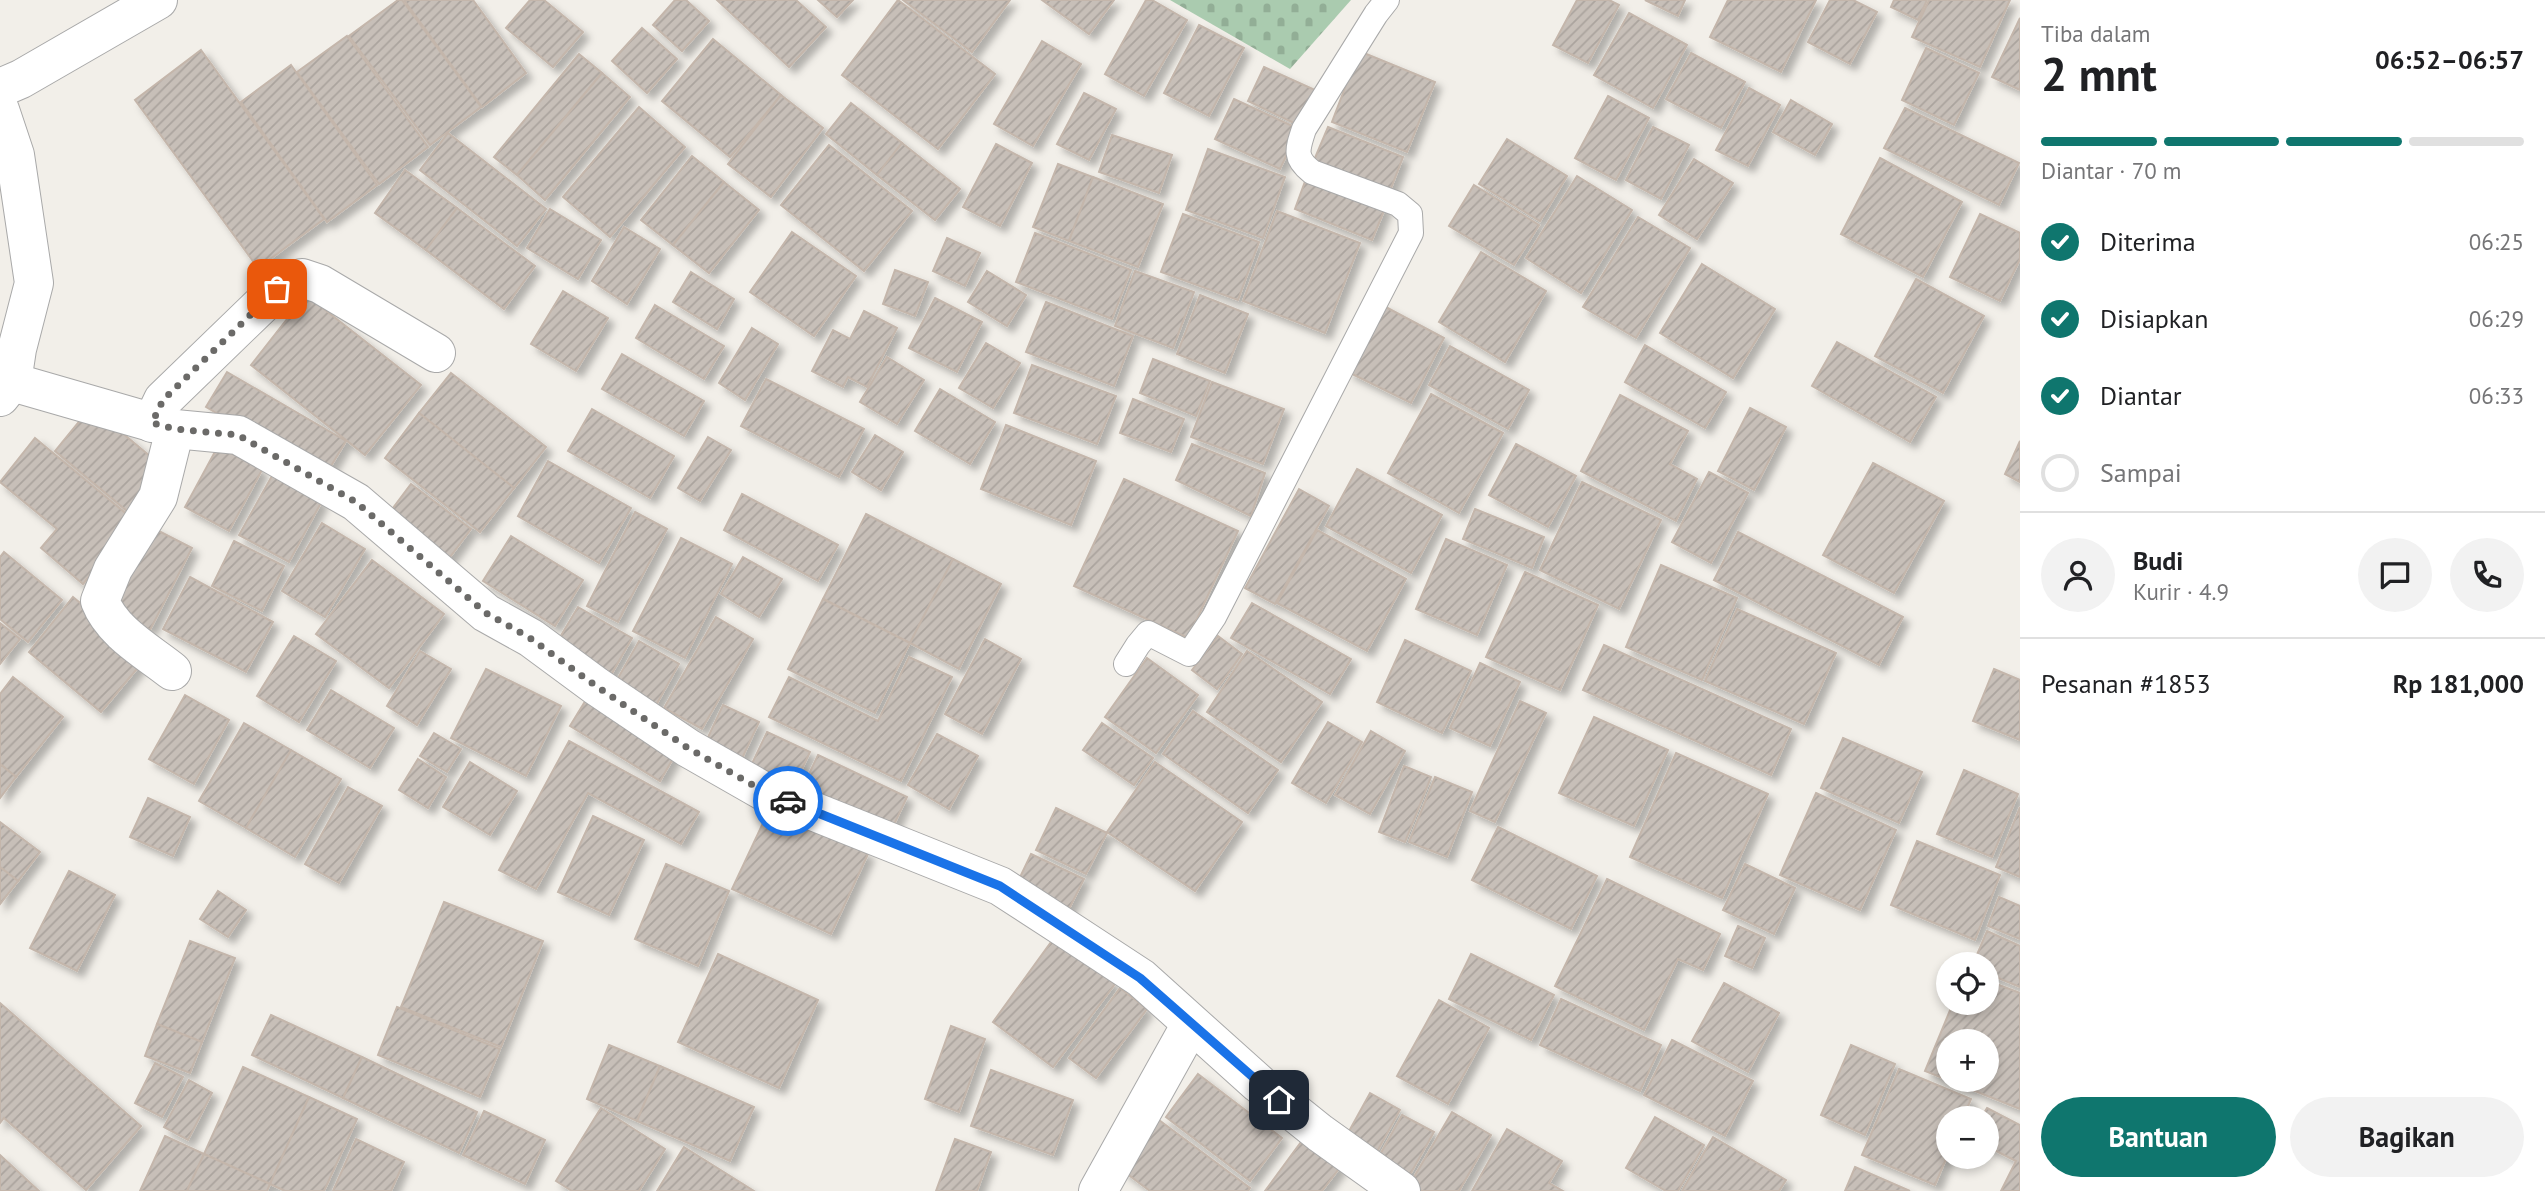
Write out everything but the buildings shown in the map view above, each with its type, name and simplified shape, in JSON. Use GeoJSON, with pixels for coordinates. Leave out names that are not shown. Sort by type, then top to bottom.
{"type":"FeatureCollection","features":[{"type":"Feature","properties":{"kind":"street"},"geometry":{"type":"LineString","coordinates":[[0,88],[21,79],[158,0]]}},
{"type":"Feature","properties":{"kind":"street"},"geometry":{"type":"LineString","coordinates":[[0,110],[15,155],[34,283],[6,389],[163,426],[238,435],[356,502],[486,613],[530,638],[688,748],[765,792],[1000,886],[1140,978],[1320,1133],[1401,1191]]}},
{"type":"Feature","properties":{"kind":"street"},"geometry":{"type":"LineString","coordinates":[[0,258],[34,283]]}},
{"type":"Feature","properties":{"kind":"street"},"geometry":{"type":"LineString","coordinates":[[172,671],[119,629],[106,615],[100,601],[113,569],[158,497],[163,400],[285,282],[302,278],[320,284],[436,353]]}},
{"type":"Feature","properties":{"kind":"street"},"geometry":{"type":"LineString","coordinates":[[1098,1191],[1191,1024]]}},
{"type":"Feature","properties":{"kind":"lane"},"geometry":{"type":"LineString","coordinates":[[1126,664],[1148,633],[1189,654],[1208,626],[1411,233],[1410,214],[1398,204],[1312,172],[1301,163],[1297,148],[1304,130],[1376,13],[1387,0]]}},
{"type":"Feature","properties":{"kind":"green space"},"geometry":{"type":"Polygon","coordinates":[[[1170,0],[1351,0],[1290,69],[1170,0]]]}},
{"type":"Feature","properties":{"kind":"way so far"},"geometry":{"type":"LineString","coordinates":[[277,289],[163,400],[152,423],[175,429],[238,435],[356,502],[486,613],[530,638],[688,748],[765,792],[788,801]]}},
{"type":"Feature","properties":{"kind":"route"},"geometry":{"type":"LineString","coordinates":[[788,801],[1000,886],[1140,978],[1279,1100]]}}]}
